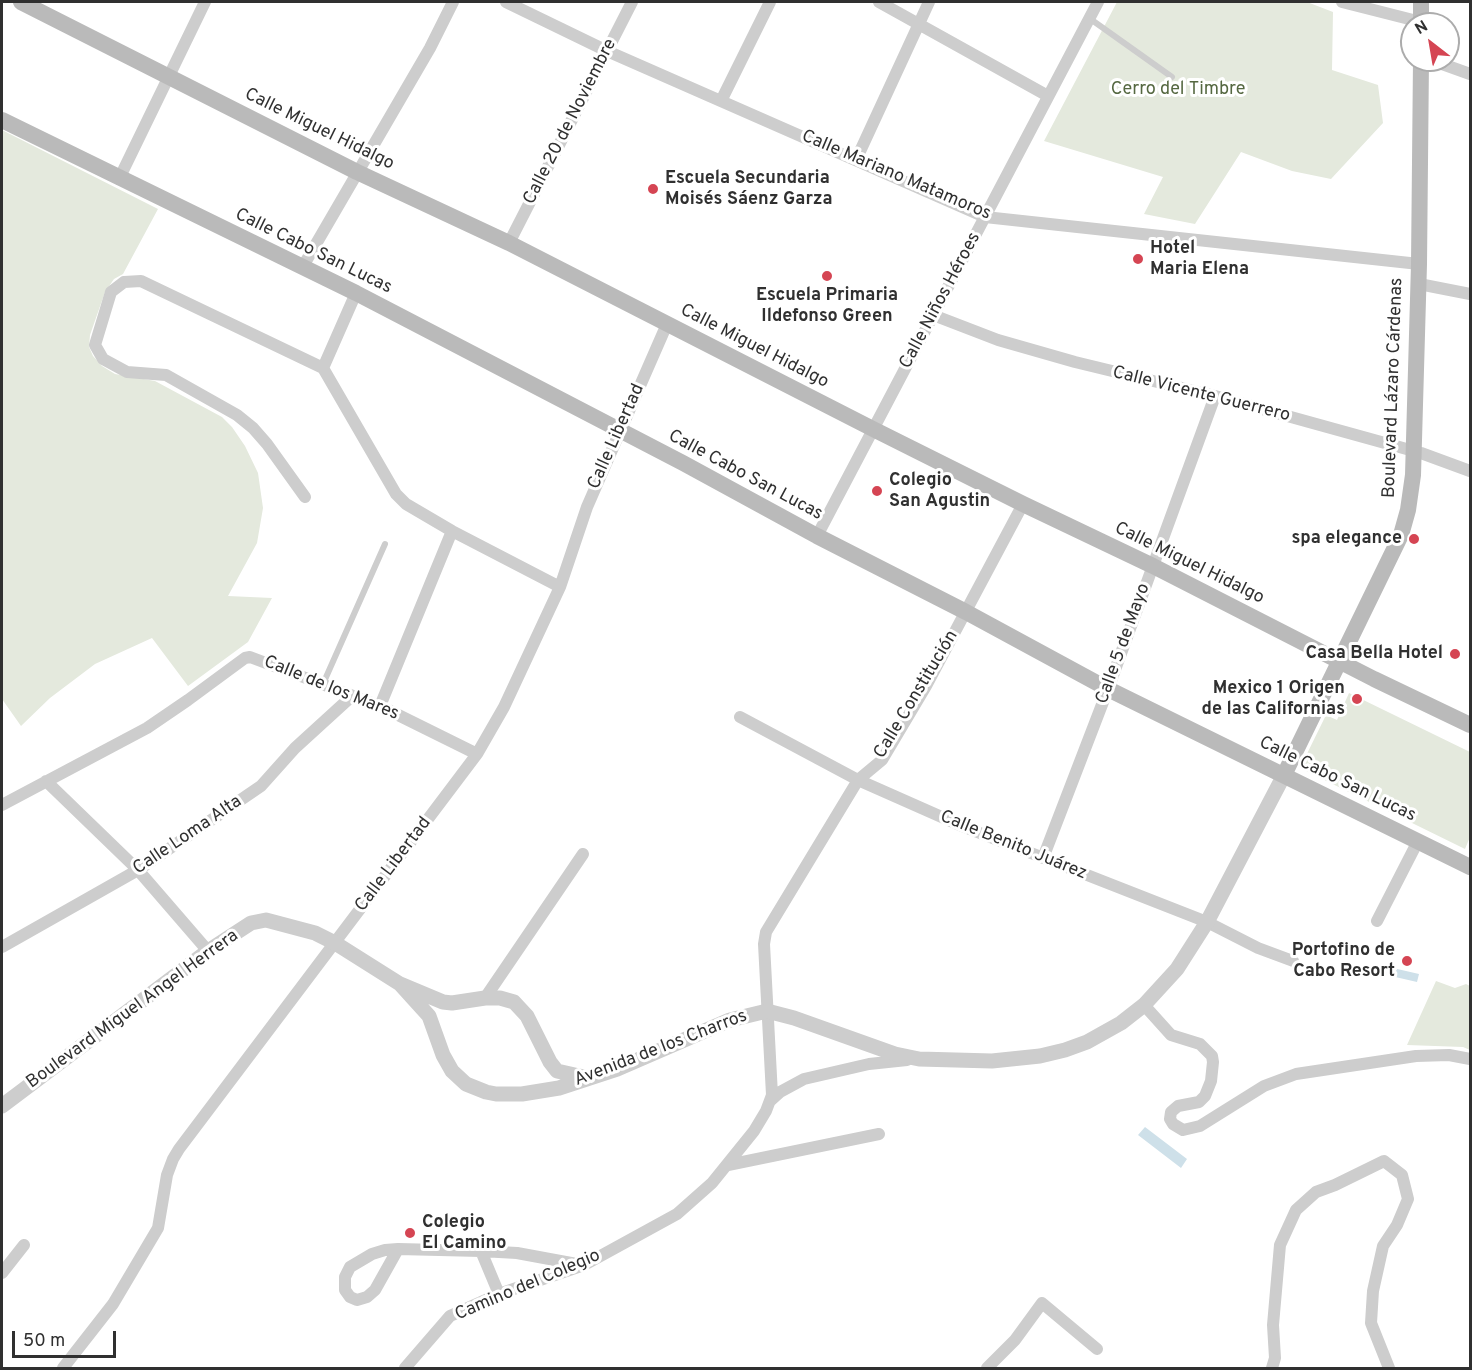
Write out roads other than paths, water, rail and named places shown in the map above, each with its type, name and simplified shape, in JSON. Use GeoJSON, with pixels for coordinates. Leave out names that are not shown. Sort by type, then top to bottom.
{"type":"FeatureCollection","features":[{"type":"Feature","properties":{"kind":"main road","name":"Calle Miguel Hidalgo"},"geometry":{"type":"LineString","coordinates":[[21,2],[357,172],[509,243],[873,429],[1470,725]]}},
{"type":"Feature","properties":{"kind":"main road","name":"Boulevard Lázaro Cárdenas"},"geometry":{"type":"LineString","coordinates":[[1284,775],[1401,536],[1412,491],[1419,284],[1421,72]]}},
{"type":"Feature","properties":{"kind":"main road","name":"Calle Cabo San Lucas"},"geometry":{"type":"LineString","coordinates":[[2,120],[356,293],[966,612],[1108,689],[1470,867]]}},
{"type":"Feature","properties":{"kind":"street"},"geometry":{"type":"LineString","coordinates":[[119,179],[205,2]]}},
{"type":"Feature","properties":{"kind":"street"},"geometry":{"type":"LineString","coordinates":[[302,268],[430,48],[453,2]]}},
{"type":"Feature","properties":{"kind":"street","name":"Calle Mariano Matamoros"},"geometry":{"type":"LineString","coordinates":[[506,2],[607,51],[985,218],[1419,264]]}},
{"type":"Feature","properties":{"kind":"street","name":"Calle 20 de Noviembre"},"geometry":{"type":"LineString","coordinates":[[509,243],[632,2]]}},
{"type":"Feature","properties":{"kind":"street"},"geometry":{"type":"LineString","coordinates":[[721,101],[770,2]]}},
{"type":"Feature","properties":{"kind":"street"},"geometry":{"type":"LineString","coordinates":[[879,2],[1048,96]]}},
{"type":"Feature","properties":{"kind":"street"},"geometry":{"type":"LineString","coordinates":[[856,160],[929,2]]}},
{"type":"Feature","properties":{"kind":"street","name":"Calle Niños Héroes"},"geometry":{"type":"LineString","coordinates":[[817,536],[1098,2]]}},
{"type":"Feature","properties":{"kind":"street"},"geometry":{"type":"LineString","coordinates":[[1342,2],[1400,17]]}},
{"type":"Feature","properties":{"kind":"street"},"geometry":{"type":"LineString","coordinates":[[305,497],[267,444],[237,415],[166,375],[127,372],[103,359],[95,345],[111,292],[124,282],[141,281],[323,368],[396,494],[406,504],[452,531],[560,587]]}},
{"type":"Feature","properties":{"kind":"street"},"geometry":{"type":"LineString","coordinates":[[1419,284],[1470,294]]}},
{"type":"Feature","properties":{"kind":"street"},"geometry":{"type":"LineString","coordinates":[[323,368],[356,293]]}},
{"type":"Feature","properties":{"kind":"street","name":"Calle Vicente Guerrero"},"geometry":{"type":"LineString","coordinates":[[933,315],[998,340],[1076,363],[1215,396],[1414,451],[1470,471]]}},
{"type":"Feature","properties":{"kind":"street","name":"Calle Libertad"},"geometry":{"type":"LineString","coordinates":[[63,1368],[113,1304],[158,1228],[167,1174],[172,1159],[477,754],[504,707],[560,587],[586,507],[667,324]]}},
{"type":"Feature","properties":{"kind":"street","name":"Calle 5 de Mayo"},"geometry":{"type":"LineString","coordinates":[[1043,858],[1108,689],[1215,396]]}},
{"type":"Feature","properties":{"kind":"street","name":"Calle Constitución"},"geometry":{"type":"LineString","coordinates":[[767,1011],[764,944],[766,932],[773,918],[858,780],[882,760],[926,686],[1023,504]]}},
{"type":"Feature","properties":{"kind":"street"},"geometry":{"type":"LineString","coordinates":[[380,706],[452,531]]}},
{"type":"Feature","properties":{"kind":"street","name":"Calle de los Mares"},"geometry":{"type":"LineString","coordinates":[[2,805],[147,728],[245,658],[250,657],[380,706],[477,754]]}},
{"type":"Feature","properties":{"kind":"street","name":"Calle Loma Alta"},"geometry":{"type":"LineString","coordinates":[[2,947],[138,870],[261,786],[295,748],[352,696]]}},
{"type":"Feature","properties":{"kind":"street","name":"Calle Benito Juárez"},"geometry":{"type":"LineString","coordinates":[[740,717],[858,780],[962,826],[1207,922],[1258,948],[1293,961]]}},
{"type":"Feature","properties":{"kind":"street","name":"Boulevard Lázaro Cárdenas"},"geometry":{"type":"LineString","coordinates":[[1207,922],[1284,775]]}},
{"type":"Feature","properties":{"kind":"street"},"geometry":{"type":"LineString","coordinates":[[46,782],[138,870],[208,951]]}},
{"type":"Feature","properties":{"kind":"street"},"geometry":{"type":"LineString","coordinates":[[1377,921],[1418,841]]}},
{"type":"Feature","properties":{"kind":"street"},"geometry":{"type":"LineString","coordinates":[[484,998],[583,854]]}},
{"type":"Feature","properties":{"kind":"street","name":"Boulevard Miguel Angel Herrera"},"geometry":{"type":"LineString","coordinates":[[2,1106],[208,951],[251,923],[266,921],[315,933],[335,943]]}},
{"type":"Feature","properties":{"kind":"street","name":"Avenida de los Charros"},"geometry":{"type":"LineString","coordinates":[[400,984],[429,1016],[443,1055],[452,1071],[466,1084],[486,1092],[522,1094],[560,1088],[617,1069],[730,1020],[767,1011],[794,1018],[895,1054],[919,1059],[1000,1060],[1040,1056],[1065,1050],[1103,1034],[1121,1023],[1144,1005],[1177,969],[1207,922]]}},
{"type":"Feature","properties":{"kind":"street","name":"Avenida de los Charros"},"geometry":{"type":"LineString","coordinates":[[335,943],[400,984],[443,1002],[452,1003],[484,998]]}},
{"type":"Feature","properties":{"kind":"street"},"geometry":{"type":"LineString","coordinates":[[484,998],[500,998],[514,1002],[527,1016],[550,1062],[557,1071],[588,1078]]}},
{"type":"Feature","properties":{"kind":"street"},"geometry":{"type":"LineString","coordinates":[[1144,1005],[1171,1035],[1200,1044],[1212,1056],[1214,1062],[1205,1096],[1197,1102],[1181,1105],[1171,1112],[1170,1119],[1173,1124],[1183,1130],[1200,1126],[1264,1086],[1296,1074],[1416,1056],[1449,1055],[1470,1059]]}},
{"type":"Feature","properties":{"kind":"street","name":"Camino del Colegio"},"geometry":{"type":"LineString","coordinates":[[405,1368],[450,1316],[499,1294],[584,1265],[677,1214],[701,1195],[728,1165],[761,1121],[770,1101],[772,1089],[767,1011]]}},
{"type":"Feature","properties":{"kind":"street"},"geometry":{"type":"LineString","coordinates":[[770,1101],[789,1086],[810,1077],[884,1062],[919,1059]]}},
{"type":"Feature","properties":{"kind":"street"},"geometry":{"type":"LineString","coordinates":[[728,1165],[879,1134]]}},
{"type":"Feature","properties":{"kind":"street"},"geometry":{"type":"LineString","coordinates":[[1272,1368],[1275,1358],[1273,1325],[1280,1245],[1296,1210],[1316,1192],[1384,1161],[1402,1175],[1408,1199],[1397,1225],[1383,1246],[1373,1291],[1371,1323],[1389,1368]]}},
{"type":"Feature","properties":{"kind":"street"},"geometry":{"type":"LineString","coordinates":[[2,1273],[24,1245]]}},
{"type":"Feature","properties":{"kind":"street"},"geometry":{"type":"LineString","coordinates":[[398,1249],[375,1290],[367,1297],[357,1300],[350,1297],[345,1290],[345,1277],[351,1267],[372,1254],[398,1249],[518,1254],[584,1265]]}},
{"type":"Feature","properties":{"kind":"street"},"geometry":{"type":"LineString","coordinates":[[481,1251],[499,1294]]}},
{"type":"Feature","properties":{"kind":"street"},"geometry":{"type":"LineString","coordinates":[[987,1368],[1015,1340],[1042,1303],[1097,1349]]}},
{"type":"Feature","properties":{"kind":"lane"},"geometry":{"type":"LineString","coordinates":[[1089,18],[1172,77]]}},
{"type":"Feature","properties":{"kind":"lane"},"geometry":{"type":"LineString","coordinates":[[323,684],[385,544]]}},
{"type":"Feature","properties":{"kind":"place","name":"Escuela Secundaria Moisés Sáenz Garza"},"geometry":{"type":"Point","coordinates":[653,189]}},
{"type":"Feature","properties":{"kind":"place","name":"Hotel Maria Elena"},"geometry":{"type":"Point","coordinates":[1138,259]}},
{"type":"Feature","properties":{"kind":"place","name":"Escuela Primaria Ildefonso Green"},"geometry":{"type":"Point","coordinates":[827,276]}},
{"type":"Feature","properties":{"kind":"place","name":"Colegio San Agustin"},"geometry":{"type":"Point","coordinates":[877,491]}},
{"type":"Feature","properties":{"kind":"place","name":"spa elegance"},"geometry":{"type":"Point","coordinates":[1414,539]}},
{"type":"Feature","properties":{"kind":"place","name":"Casa Bella Hotel"},"geometry":{"type":"Point","coordinates":[1455,654]}},
{"type":"Feature","properties":{"kind":"place","name":"Mexico 1 Origen de las Californias"},"geometry":{"type":"Point","coordinates":[1357,699]}},
{"type":"Feature","properties":{"kind":"place","name":"Portofino de Cabo Resort"},"geometry":{"type":"Point","coordinates":[1407,961]}},
{"type":"Feature","properties":{"kind":"place","name":"Colegio El Camino"},"geometry":{"type":"Point","coordinates":[410,1233]}},
{"type":"Feature","properties":{"kind":"park label","name":"Cerro del Timbre"},"geometry":{"type":"Point","coordinates":[1178,90]}}]}
